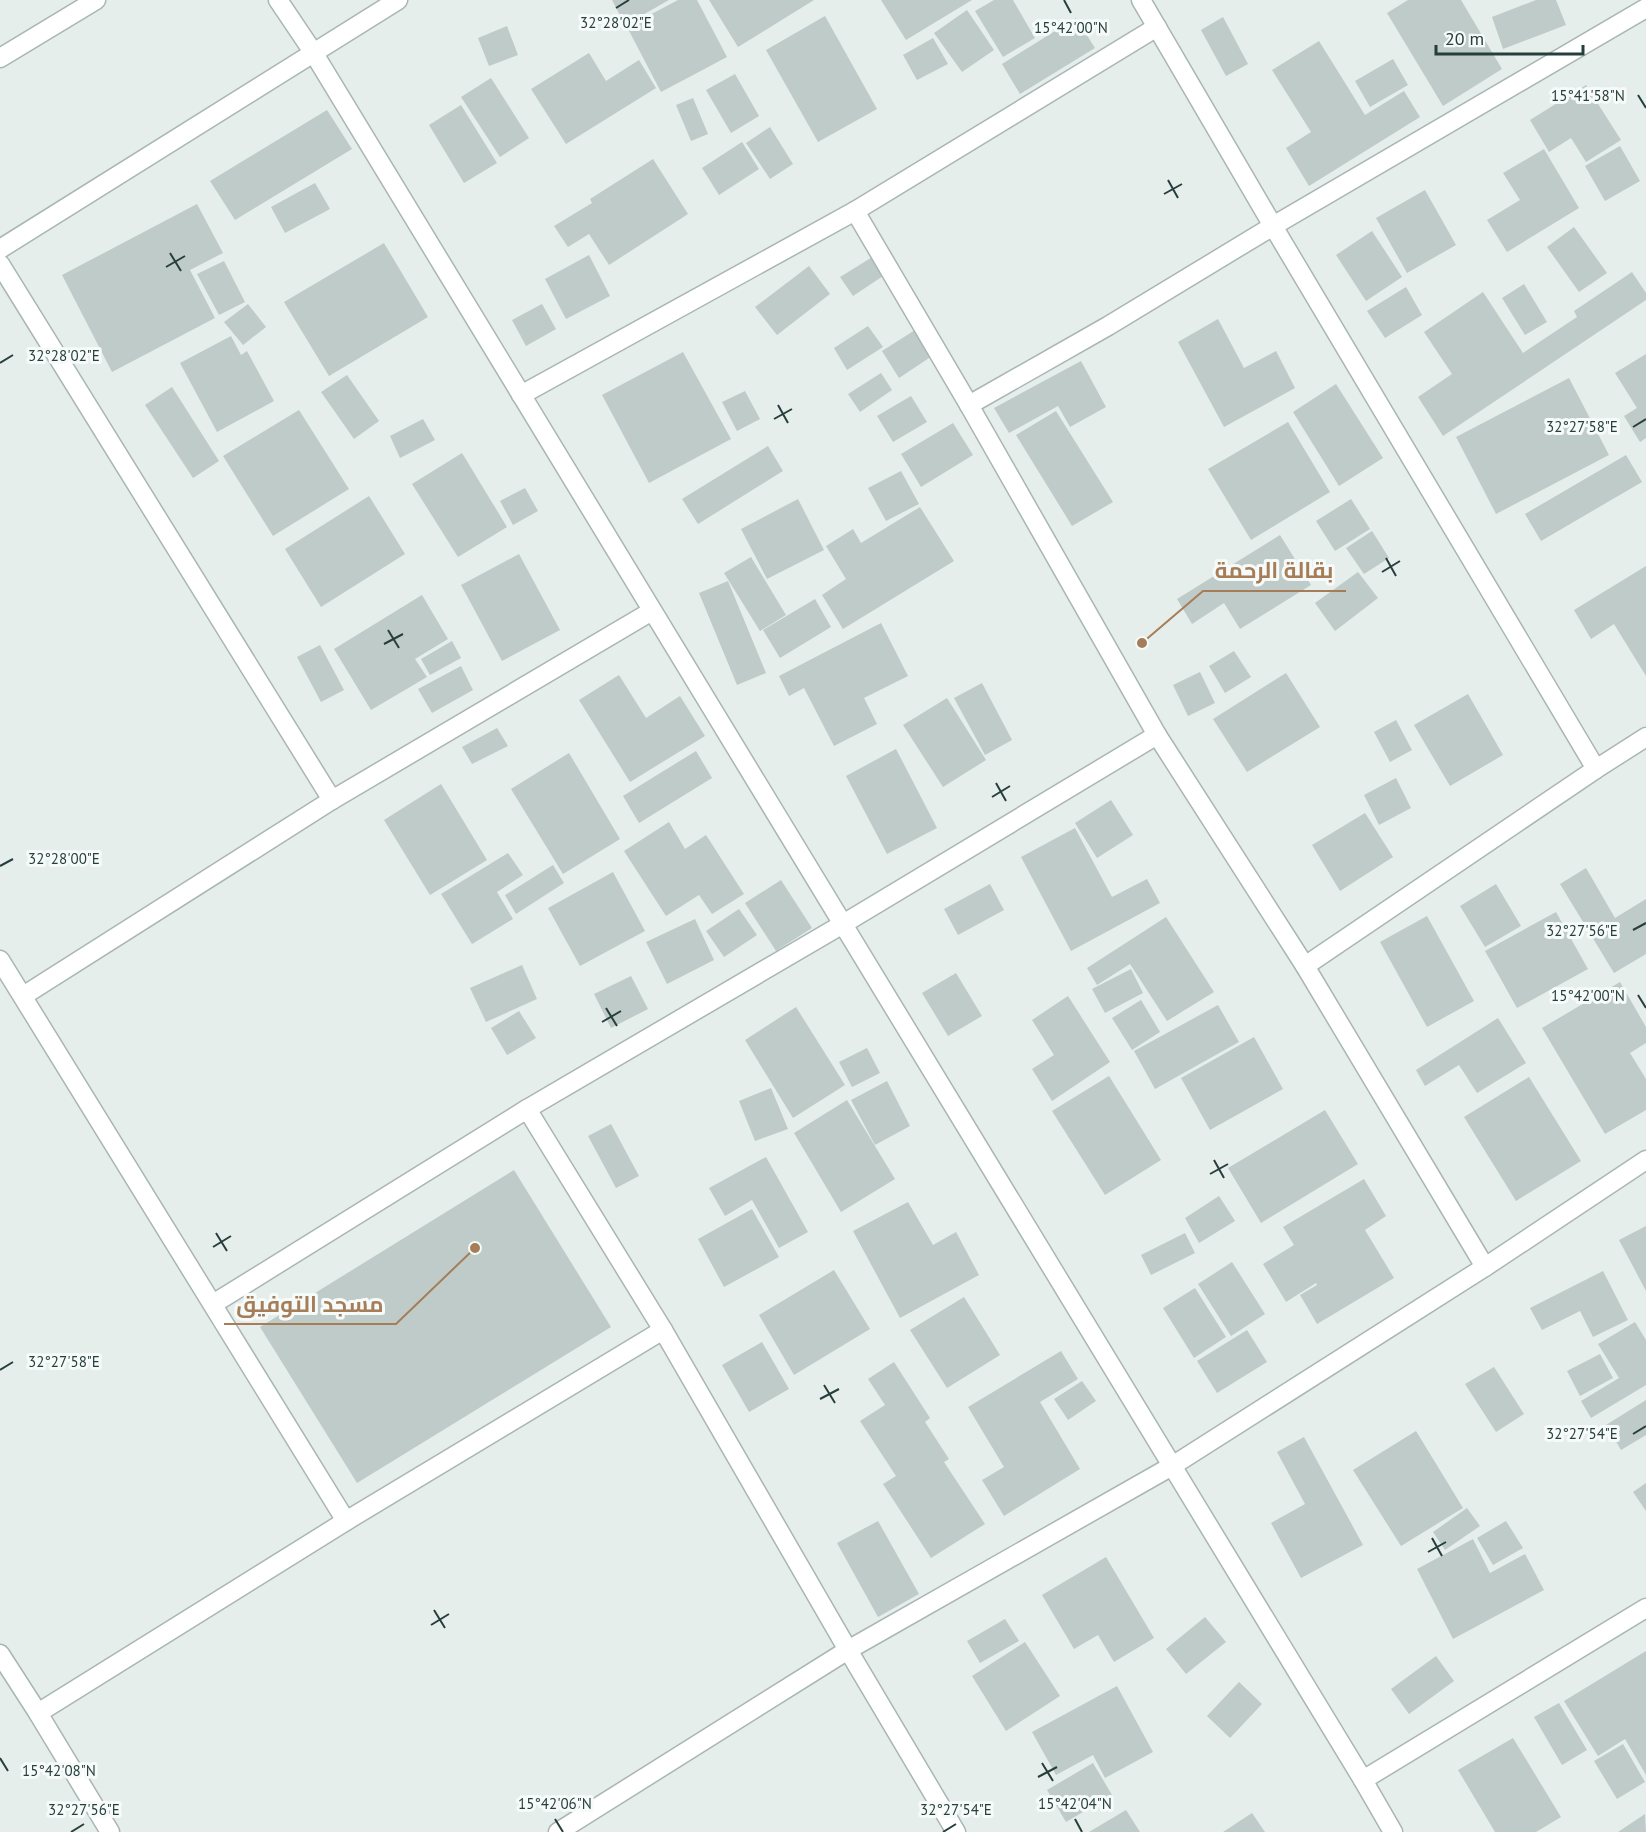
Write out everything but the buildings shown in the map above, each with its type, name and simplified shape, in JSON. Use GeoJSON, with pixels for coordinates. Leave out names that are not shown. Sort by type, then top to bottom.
{"type":"FeatureCollection","features":[{"type":"Feature","properties":{"kind":"street"},"geometry":{"type":"LineString","coordinates":[[0,58],[96,0]]}},
{"type":"Feature","properties":{"kind":"street"},"geometry":{"type":"LineString","coordinates":[[278,0],[313,52],[1393,1832]]}},
{"type":"Feature","properties":{"kind":"street"},"geometry":{"type":"LineString","coordinates":[[0,249],[398,0]]}},
{"type":"Feature","properties":{"kind":"street"},"geometry":{"type":"LineString","coordinates":[[1141,0],[1596,769]]}},
{"type":"Feature","properties":{"kind":"street"},"geometry":{"type":"LineString","coordinates":[[969,405],[1108,326],[1273,226],[1646,8]]}},
{"type":"Feature","properties":{"kind":"street"},"geometry":{"type":"LineString","coordinates":[[521,395],[855,211],[1157,27]]}},
{"type":"Feature","properties":{"kind":"street"},"geometry":{"type":"LineString","coordinates":[[855,211],[969,405],[1157,735],[1305,966],[1485,1267]]}},
{"type":"Feature","properties":{"kind":"street"},"geometry":{"type":"LineString","coordinates":[[0,264],[332,800]]}},
{"type":"Feature","properties":{"kind":"street"},"geometry":{"type":"LineString","coordinates":[[22,996],[332,800],[652,611]]}},
{"type":"Feature","properties":{"kind":"street"},"geometry":{"type":"LineString","coordinates":[[213,1304],[527,1109],[843,924],[1157,735]]}},
{"type":"Feature","properties":{"kind":"street"},"geometry":{"type":"LineString","coordinates":[[1305,966],[1646,737]]}},
{"type":"Feature","properties":{"kind":"street"},"geometry":{"type":"LineString","coordinates":[[0,960],[346,1521]]}},
{"type":"Feature","properties":{"kind":"street"},"geometry":{"type":"LineString","coordinates":[[527,1109],[663,1330],[956,1832]]}},
{"type":"Feature","properties":{"kind":"street"},"geometry":{"type":"LineString","coordinates":[[558,1832],[848,1650],[1172,1466],[1485,1267],[1646,1161]]}},
{"type":"Feature","properties":{"kind":"street"},"geometry":{"type":"LineString","coordinates":[[38,1713],[346,1521],[663,1330]]}},
{"type":"Feature","properties":{"kind":"street"},"geometry":{"type":"LineString","coordinates":[[1363,1780],[1646,1608]]}},
{"type":"Feature","properties":{"kind":"street"},"geometry":{"type":"LineString","coordinates":[[0,1654],[110,1832]]}},
{"type":"Feature","properties":{"kind":"place","name":"بقالة الرحمة"},"geometry":{"type":"Point","coordinates":[1142,643]}},
{"type":"Feature","properties":{"kind":"place","name":"مسجد التوفيق"},"geometry":{"type":"Point","coordinates":[475,1248]}}]}
